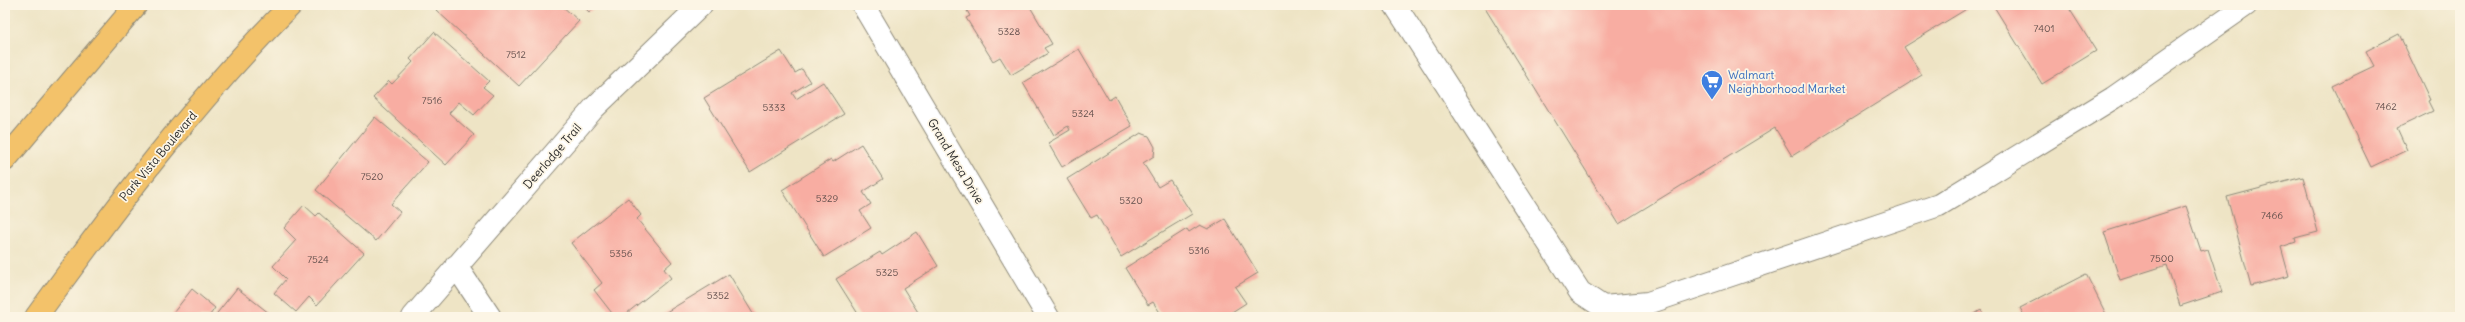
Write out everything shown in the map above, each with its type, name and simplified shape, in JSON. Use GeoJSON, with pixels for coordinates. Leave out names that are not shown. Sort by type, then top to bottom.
{"type":"FeatureCollection","features":[{"type":"Feature","properties":{"kind":"main road"},"geometry":{"type":"LineString","coordinates":[[5,160],[136,5]]}},
{"type":"Feature","properties":{"kind":"main road","name":"Park Vista Boulevard"},"geometry":{"type":"LineString","coordinates":[[36,317],[125,195],[255,41],[291,5]]}},
{"type":"Feature","properties":{"kind":"street","name":"Deerlodge Trail"},"geometry":{"type":"LineString","coordinates":[[413,317],[594,108],[701,5]]}},
{"type":"Feature","properties":{"kind":"street","name":"Grand Mesa Drive"},"geometry":{"type":"LineString","coordinates":[[863,5],[1048,317]]}},
{"type":"Feature","properties":{"kind":"street"},"geometry":{"type":"LineString","coordinates":[[1395,5],[1580,292],[1602,307],[1648,303],[1939,205],[2113,98],[2218,13],[2246,5]]}},
{"type":"Feature","properties":{"kind":"street"},"geometry":{"type":"LineString","coordinates":[[456,266],[490,317]]}},
{"type":"Feature","properties":{"kind":"building"},"geometry":{"type":"Polygon","coordinates":[[[440,5],[561,5],[579,21],[519,86],[436,10],[440,5]]]}},
{"type":"Feature","properties":{"kind":"building"},"geometry":{"type":"Polygon","coordinates":[[[582,5],[596,5],[589,12],[582,5]]]}},
{"type":"Feature","properties":{"kind":"building"},"geometry":{"type":"Polygon","coordinates":[[[964,5],[1029,5],[1052,44],[1044,48],[1048,53],[1011,75],[1000,57],[993,61],[966,18],[970,16],[964,5]]]}},
{"type":"Feature","properties":{"kind":"building","name":"Walmart Neighborhood Market"},"geometry":{"type":"Polygon","coordinates":[[[1483,5],[1973,5],[1904,47],[1922,75],[1792,156],[1775,128],[1619,224],[1483,5]]]}},
{"type":"Feature","properties":{"kind":"building"},"geometry":{"type":"Polygon","coordinates":[[[1993,5],[2067,5],[2096,51],[2042,84],[1993,5]]]}},
{"type":"Feature","properties":{"kind":"building"},"geometry":{"type":"Polygon","coordinates":[[[434,32],[489,81],[483,87],[493,95],[474,115],[459,102],[449,113],[474,135],[446,165],[373,98],[389,81],[392,84],[413,62],[410,59],[434,32]]]}},
{"type":"Feature","properties":{"kind":"building"},"geometry":{"type":"Polygon","coordinates":[[[2399,34],[2430,100],[2428,101],[2433,111],[2397,128],[2407,150],[2371,167],[2332,86],[2374,66],[2366,51],[2399,34]]]}},
{"type":"Feature","properties":{"kind":"building"},"geometry":{"type":"Polygon","coordinates":[[[1079,49],[1109,100],[1115,96],[1132,126],[1062,167],[1048,143],[1070,130],[1068,126],[1054,135],[1023,83],[1079,49]]]}},
{"type":"Feature","properties":{"kind":"building"},"geometry":{"type":"Polygon","coordinates":[[[781,51],[795,73],[802,69],[810,82],[792,93],[796,99],[823,82],[844,114],[750,172],[704,98],[781,51]]]}},
{"type":"Feature","properties":{"kind":"building"},"geometry":{"type":"Polygon","coordinates":[[[375,117],[428,162],[391,204],[400,212],[376,241],[316,190],[375,117]]]}},
{"type":"Feature","properties":{"kind":"building"},"geometry":{"type":"Polygon","coordinates":[[[1141,133],[1149,136],[1155,147],[1154,156],[1143,163],[1158,187],[1170,180],[1192,214],[1121,257],[1097,215],[1091,218],[1067,179],[1141,133]]]}},
{"type":"Feature","properties":{"kind":"building"},"geometry":{"type":"Polygon","coordinates":[[[861,144],[883,179],[863,192],[871,204],[860,211],[871,228],[824,257],[782,190],[831,159],[833,162],[861,144]]]}},
{"type":"Feature","properties":{"kind":"building"},"geometry":{"type":"Polygon","coordinates":[[[2303,177],[2318,232],[2295,238],[2296,242],[2281,247],[2289,276],[2251,286],[2227,197],[2303,177]]]}},
{"type":"Feature","properties":{"kind":"building"},"geometry":{"type":"Polygon","coordinates":[[[628,198],[641,215],[637,219],[672,262],[664,269],[671,278],[622,317],[615,317],[594,290],[602,283],[571,243],[628,198]]]}},
{"type":"Feature","properties":{"kind":"building"},"geometry":{"type":"Polygon","coordinates":[[[304,205],[316,216],[319,213],[364,253],[317,305],[309,297],[296,312],[274,293],[286,279],[273,266],[296,240],[284,228],[304,205]]]}},
{"type":"Feature","properties":{"kind":"building"},"geometry":{"type":"Polygon","coordinates":[[[2186,206],[2201,251],[2208,249],[2222,292],[2180,306],[2167,265],[2120,280],[2104,232],[2186,206]]]}},
{"type":"Feature","properties":{"kind":"building"},"geometry":{"type":"Polygon","coordinates":[[[1225,219],[1258,273],[1235,287],[1246,303],[1224,317],[1163,317],[1153,302],[1148,305],[1125,268],[1187,229],[1189,232],[1200,225],[1208,229],[1225,219]]]}},
{"type":"Feature","properties":{"kind":"building"},"geometry":{"type":"Polygon","coordinates":[[[917,232],[938,266],[903,288],[921,317],[860,317],[836,279],[880,252],[882,255],[917,232]]]}},
{"type":"Feature","properties":{"kind":"building"},"geometry":{"type":"Polygon","coordinates":[[[729,274],[755,317],[658,317],[729,274]]]}},
{"type":"Feature","properties":{"kind":"building"},"geometry":{"type":"Polygon","coordinates":[[[2086,274],[2107,316],[2025,317],[2020,308],[2086,274]]]}},
{"type":"Feature","properties":{"kind":"building"},"geometry":{"type":"Polygon","coordinates":[[[237,288],[274,317],[214,317],[237,288]]]}},
{"type":"Feature","properties":{"kind":"building"},"geometry":{"type":"Polygon","coordinates":[[[192,289],[215,308],[210,315],[213,317],[170,317],[192,289]]]}},
{"type":"Feature","properties":{"kind":"building"},"geometry":{"type":"Polygon","coordinates":[[[1981,310],[1985,317],[1970,317],[1981,310]]]}},
{"type":"Feature","properties":{"kind":"place","name":"Walmart Neighborhood Market"},"geometry":{"type":"Point","coordinates":[1712,100]}}]}
